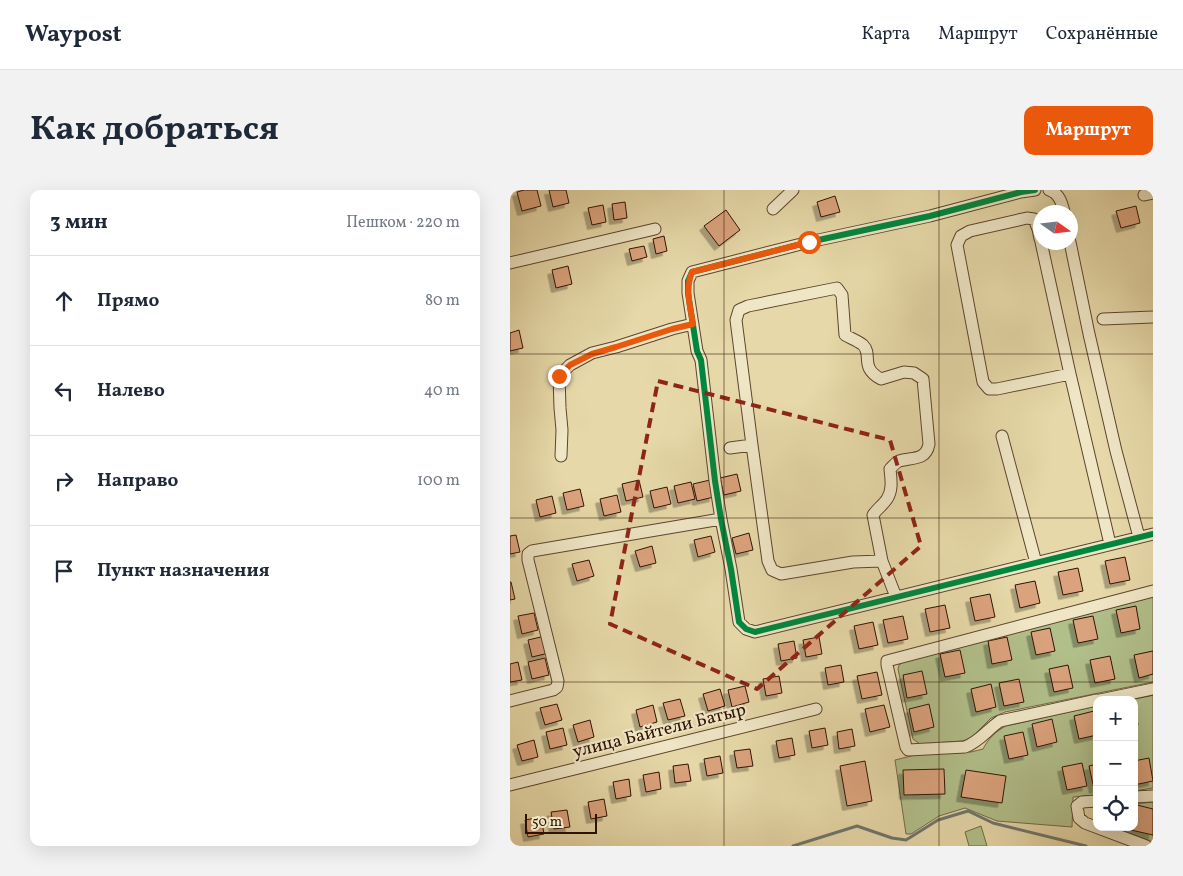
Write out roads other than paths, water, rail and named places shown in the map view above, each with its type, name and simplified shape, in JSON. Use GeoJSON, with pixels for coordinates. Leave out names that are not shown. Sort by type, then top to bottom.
{"type":"FeatureCollection","features":[{"type":"Feature","properties":{"kind":"street"},"geometry":{"type":"LineString","coordinates":[[773,209],[793,190]]}},
{"type":"Feature","properties":{"kind":"street"},"geometry":{"type":"LineString","coordinates":[[1035,190],[930,216],[809,242],[692,272],[688,281],[688,293],[697,351],[701,360],[715,481],[739,622],[746,629],[755,632],[1153,534]]}},
{"type":"Feature","properties":{"kind":"street"},"geometry":{"type":"LineString","coordinates":[[1049,190],[1062,202],[1063,205]]}},
{"type":"Feature","properties":{"kind":"street"},"geometry":{"type":"LineString","coordinates":[[1033,219],[1027,218],[970,231],[961,236],[957,245],[983,382],[989,389],[998,389],[1070,374]]}},
{"type":"Feature","properties":{"kind":"street"},"geometry":{"type":"LineString","coordinates":[[510,263],[655,229]]}},
{"type":"Feature","properties":{"kind":"street"},"geometry":{"type":"LineString","coordinates":[[1043,250],[1110,544]]}},
{"type":"Feature","properties":{"kind":"street"},"geometry":{"type":"LineString","coordinates":[[1072,250],[1116,451],[1139,537]]}},
{"type":"Feature","properties":{"kind":"street"},"geometry":{"type":"LineString","coordinates":[[882,561],[853,562],[781,574],[772,570],[768,561],[736,320],[739,310],[748,306],[837,288],[842,295],[845,335],[862,345],[866,350],[867,366],[873,375],[881,379],[904,372],[914,373],[923,379],[928,451],[922,456],[897,462],[890,470],[892,486],[888,497],[873,515],[882,561],[896,597]]}},
{"type":"Feature","properties":{"kind":"street"},"geometry":{"type":"LineString","coordinates":[[1103,319],[1153,317]]}},
{"type":"Feature","properties":{"kind":"street"},"geometry":{"type":"LineString","coordinates":[[561,456],[562,430],[559,376],[570,365],[592,354],[693,324]]}},
{"type":"Feature","properties":{"kind":"street"},"geometry":{"type":"LineString","coordinates":[[1002,436],[1036,563]]}},
{"type":"Feature","properties":{"kind":"street"},"geometry":{"type":"LineString","coordinates":[[730,448],[752,445]]}},
{"type":"Feature","properties":{"kind":"street"},"geometry":{"type":"LineString","coordinates":[[510,702],[553,690],[557,687],[558,681],[528,554],[532,551],[721,519]]}},
{"type":"Feature","properties":{"kind":"street"},"geometry":{"type":"LineString","coordinates":[[1093,701],[1000,721],[990,727],[971,745],[965,747],[908,750],[887,660],[1153,591]]}},
{"type":"Feature","properties":{"kind":"street"},"geometry":{"type":"LineString","coordinates":[[1118,696],[1153,689]]}},
{"type":"Feature","properties":{"kind":"street","name":"улица Байтели Батыр"},"geometry":{"type":"LineString","coordinates":[[510,785],[816,709]]}},
{"type":"Feature","properties":{"kind":"street"},"geometry":{"type":"LineString","coordinates":[[1138,797],[1153,796]]}},
{"type":"Feature","properties":{"kind":"street"},"geometry":{"type":"LineString","coordinates":[[1093,801],[1082,802],[1077,806],[1079,818],[1084,823],[1093,826]]}},
{"type":"Feature","properties":{"kind":"street"},"geometry":{"type":"LineString","coordinates":[[1106,831],[1146,846]]}},
{"type":"Feature","properties":{"kind":"waterway"},"geometry":{"type":"LineString","coordinates":[[793,846],[857,826],[892,838],[906,840],[938,820],[968,811],[993,823],[1086,846]]}}]}
